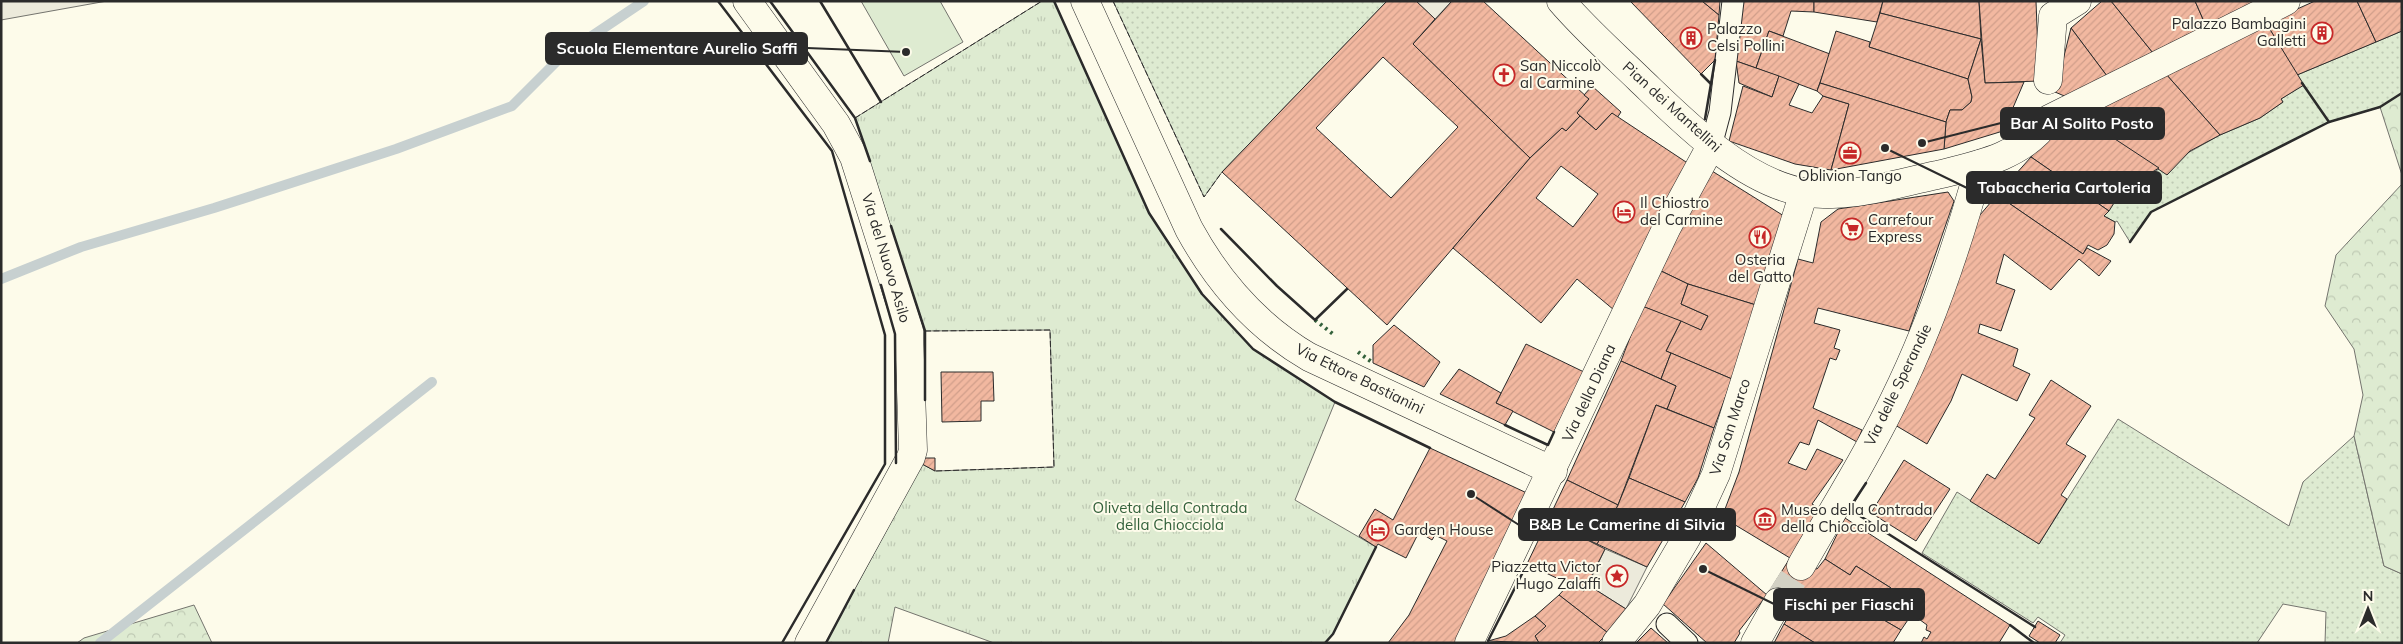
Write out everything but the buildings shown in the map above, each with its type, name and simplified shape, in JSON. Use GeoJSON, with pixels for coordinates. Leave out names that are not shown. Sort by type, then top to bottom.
{"type":"FeatureCollection","features":[{"type":"Feature","properties":{"kind":"street","name":"Via del Nuovo Asilo"},"geometry":{"type":"LineString","coordinates":[[746,1],[848,144],[861,175],[909,330],[913,450],[911,457],[809,643]]}},
{"type":"Feature","properties":{"kind":"street","name":"Via Ettore Bastianini"},"geometry":{"type":"LineString","coordinates":[[1085,1],[1189,229],[1204,256],[1241,304],[1283,341],[1309,357],[1553,471]]}},
{"type":"Feature","properties":{"kind":"street","name":"Pian dei Mantellini"},"geometry":{"type":"LineString","coordinates":[[1561,1],[1598,39],[1711,146],[1766,179],[1804,192],[1844,193],[1863,191],[1980,164],[2020,148],[2039,132],[2050,119]]}},
{"type":"Feature","properties":{"kind":"street"},"geometry":{"type":"LineString","coordinates":[[1711,146],[1720,112],[1733,1]]}},
{"type":"Feature","properties":{"kind":"street"},"geometry":{"type":"LineString","coordinates":[[2077,1],[2053,16],[2047,85],[2050,119],[2286,1]]}},
{"type":"Feature","properties":{"kind":"street","name":"Via della Diana"},"geometry":{"type":"LineString","coordinates":[[1470,643],[1667,227],[1711,146]]}},
{"type":"Feature","properties":{"kind":"street","name":"Via delle Sperandie"},"geometry":{"type":"LineString","coordinates":[[1801,566],[1889,410],[1909,369],[1930,319],[1963,223],[1980,164]]}},
{"type":"Feature","properties":{"kind":"street","name":"Via San Marco"},"geometry":{"type":"LineString","coordinates":[[1616,643],[1647,606],[1687,537],[1716,474],[1804,192]]}},
{"type":"Feature","properties":{"kind":"street"},"geometry":{"type":"LineString","coordinates":[[1755,643],[1778,602]]}},
{"type":"Feature","properties":{"kind":"street"},"geometry":{"type":"LineString","coordinates":[[1667,624],[1687,643]]}},
{"type":"Feature","properties":{"kind":"green space"},"geometry":{"type":"Polygon","coordinates":[[[861,1],[940,1],[963,42],[904,76],[861,1]]]}},
{"type":"Feature","properties":{"kind":"green space","name":"Oliveta della Contrada della Chiocciola"},"geometry":{"type":"Polygon","coordinates":[[[1042,1],[1054,1],[1149,213],[1202,294],[1253,349],[1335,402],[1295,500],[1376,547],[1333,634],[1325,643],[994,643],[895,607],[888,643],[826,643],[922,464],[935,471],[1054,467],[1050,330],[925,331],[855,118],[1042,1]]]}},
{"type":"Feature","properties":{"kind":"green space"},"geometry":{"type":"Polygon","coordinates":[[[1113,1],[1387,1],[1222,172],[1204,197],[1113,1]]]}},
{"type":"Feature","properties":{"kind":"green space"},"geometry":{"type":"Polygon","coordinates":[[[2402,31],[2402,94],[2381,107],[2329,122],[2151,212],[2130,242],[2117,221],[2115,222],[2104,216],[2129,179],[2134,183],[2220,135],[2260,118],[2283,102],[2281,99],[2303,85],[2297,75],[2402,31]]]}},
{"type":"Feature","properties":{"kind":"green space"},"geometry":{"type":"Polygon","coordinates":[[[2402,93],[2402,175],[2380,107],[2402,93]]]}},
{"type":"Feature","properties":{"kind":"green space"},"geometry":{"type":"Polygon","coordinates":[[[2402,184],[2402,574],[2384,566],[2354,436],[2363,395],[2354,349],[2325,306],[2336,255],[2402,184]]]}},
{"type":"Feature","properties":{"kind":"green space"},"geometry":{"type":"Polygon","coordinates":[[[2118,419],[2289,526],[2303,482],[2354,436],[2384,566],[2402,574],[2402,643],[2325,643],[2326,612],[2283,604],[2257,643],[2060,643],[2065,635],[2038,617],[2033,623],[1922,553],[1957,492],[2039,544],[2118,419]]]}},
{"type":"Feature","properties":{"kind":"green space"},"geometry":{"type":"Polygon","coordinates":[[[194,605],[212,643],[77,643],[84,638],[194,605]]]}},
{"type":"Feature","properties":{"kind":"shaded area"},"geometry":{"type":"Polygon","coordinates":[[[1,1],[107,1],[1,20],[1,1]]]}},
{"type":"Feature","properties":{"kind":"shaded area"},"geometry":{"type":"Polygon","coordinates":[[[1416,1],[1452,1],[1435,19],[1416,1]]]}},
{"type":"Feature","properties":{"kind":"shaded area","name":"Piazzetta Victor Hugo Zalaffi"},"geometry":{"type":"Polygon","coordinates":[[[1605,549],[1647,567],[1626,609],[1588,585],[1605,549]]]}},
{"type":"Feature","properties":{"kind":"waterway"},"geometry":{"type":"LineString","coordinates":[[1,279],[81,247],[214,208],[396,149],[512,106],[562,56],[644,1]]}},
{"type":"Feature","properties":{"kind":"waterway"},"geometry":{"type":"LineString","coordinates":[[100,643],[432,382]]}},
{"type":"Feature","properties":{"kind":"tunnel"},"geometry":{"type":"LineString","coordinates":[[1778,602],[1801,566]]}},
{"type":"Feature","properties":{"kind":"hedge"},"geometry":{"type":"LineString","coordinates":[[1315,320],[1333,334]]}},
{"type":"Feature","properties":{"kind":"hedge"},"geometry":{"type":"LineString","coordinates":[[1358,352],[1373,363]]}},
{"type":"Feature","properties":{"kind":"fence"},"geometry":{"type":"LineString","coordinates":[[855,118],[1042,1]]}},
{"type":"Feature","properties":{"kind":"fence"},"geometry":{"type":"LineString","coordinates":[[1113,1],[1204,197],[1222,172]]}},
{"type":"Feature","properties":{"kind":"fence"},"geometry":{"type":"LineString","coordinates":[[925,331],[1050,330],[1054,467],[935,471]]}},
{"type":"Feature","properties":{"kind":"wall"},"geometry":{"type":"LineString","coordinates":[[718,1],[832,151],[885,335],[885,464],[782,643]]}},
{"type":"Feature","properties":{"kind":"wall"},"geometry":{"type":"LineString","coordinates":[[770,1],[855,118],[870,161]]}},
{"type":"Feature","properties":{"kind":"wall"},"geometry":{"type":"LineString","coordinates":[[820,1],[881,102]]}},
{"type":"Feature","properties":{"kind":"wall"},"geometry":{"type":"LineString","coordinates":[[1054,1],[1149,213],[1202,294],[1253,349],[1335,402],[1430,448]]}},
{"type":"Feature","properties":{"kind":"wall"},"geometry":{"type":"LineString","coordinates":[[1705,119],[1715,60]]}},
{"type":"Feature","properties":{"kind":"wall"},"geometry":{"type":"LineString","coordinates":[[1701,74],[1711,84]]}},
{"type":"Feature","properties":{"kind":"wall"},"geometry":{"type":"LineString","coordinates":[[2302,83],[2329,122],[2380,107],[2402,93]]}},
{"type":"Feature","properties":{"kind":"wall"},"geometry":{"type":"LineString","coordinates":[[2130,242],[2151,212],[2329,122]]}},
{"type":"Feature","properties":{"kind":"wall"},"geometry":{"type":"LineString","coordinates":[[891,226],[925,331],[925,400]]}},
{"type":"Feature","properties":{"kind":"wall"},"geometry":{"type":"LineString","coordinates":[[1221,229],[1277,286],[1315,320],[1347,289]]}},
{"type":"Feature","properties":{"kind":"wall"},"geometry":{"type":"LineString","coordinates":[[881,285],[895,334],[896,463]]}},
{"type":"Feature","properties":{"kind":"wall"},"geometry":{"type":"LineString","coordinates":[[1505,425],[1548,445],[1554,432]]}},
{"type":"Feature","properties":{"kind":"wall"},"geometry":{"type":"LineString","coordinates":[[1866,483],[1849,509],[2035,627]]}},
{"type":"Feature","properties":{"kind":"wall"},"geometry":{"type":"LineString","coordinates":[[1325,643],[1333,634],[1376,547]]}},
{"type":"Feature","properties":{"kind":"wall"},"geometry":{"type":"LineString","coordinates":[[1488,641],[1527,564]]}},
{"type":"Feature","properties":{"kind":"wall"},"geometry":{"type":"LineString","coordinates":[[826,643],[854,590]]}},
{"type":"Feature","properties":{"kind":"wall"},"geometry":{"type":"LineString","coordinates":[[2010,625],[2034,643]]}},
{"type":"Feature","properties":{"kind":"place","name":"Palazzo Bambagini Galletti"},"geometry":{"type":"Point","coordinates":[2322,33]}},
{"type":"Feature","properties":{"kind":"place","name":"Palazzo Celsi Pollini"},"geometry":{"type":"Point","coordinates":[1691,38]}},
{"type":"Feature","properties":{"kind":"place","name":"Scuola Elementare Aurelio Saffi"},"geometry":{"type":"Point","coordinates":[906,52]}},
{"type":"Feature","properties":{"kind":"place","name":"San Niccolò al Carmine"},"geometry":{"type":"Point","coordinates":[1504,75]}},
{"type":"Feature","properties":{"kind":"place","name":"Bar Al Solito Posto"},"geometry":{"type":"Point","coordinates":[1922,143]}},
{"type":"Feature","properties":{"kind":"place","name":"Tabaccheria Cartoleria"},"geometry":{"type":"Point","coordinates":[1885,148]}},
{"type":"Feature","properties":{"kind":"place","name":"Oblivion Tango"},"geometry":{"type":"Point","coordinates":[1850,153]}},
{"type":"Feature","properties":{"kind":"place","name":"Il Chiostro del Carmine"},"geometry":{"type":"Point","coordinates":[1624,212]}},
{"type":"Feature","properties":{"kind":"place","name":"Carrefour Express"},"geometry":{"type":"Point","coordinates":[1852,229]}},
{"type":"Feature","properties":{"kind":"place","name":"Osteria del Gatto"},"geometry":{"type":"Point","coordinates":[1760,237]}},
{"type":"Feature","properties":{"kind":"place","name":"B&B Le Camerine di Silvia"},"geometry":{"type":"Point","coordinates":[1471,494]}},
{"type":"Feature","properties":{"kind":"place","name":"Museo della Contrada della Chiocciola"},"geometry":{"type":"Point","coordinates":[1765,519]}},
{"type":"Feature","properties":{"kind":"place","name":"Garden House"},"geometry":{"type":"Point","coordinates":[1378,530]}},
{"type":"Feature","properties":{"kind":"place","name":"Fischi per Fiaschi"},"geometry":{"type":"Point","coordinates":[1703,569]}},
{"type":"Feature","properties":{"kind":"place","name":"Piazzetta Victor Hugo Zalaffi"},"geometry":{"type":"Point","coordinates":[1617,576]}}]}
